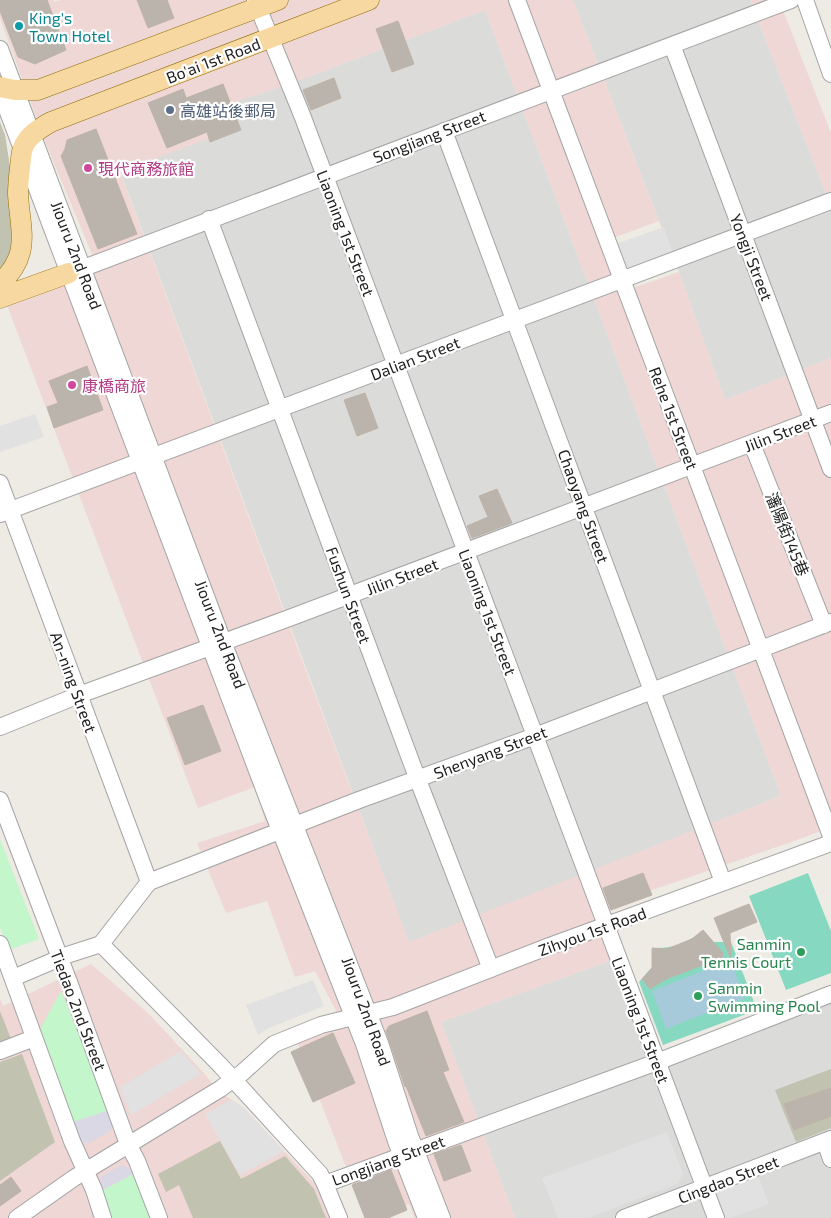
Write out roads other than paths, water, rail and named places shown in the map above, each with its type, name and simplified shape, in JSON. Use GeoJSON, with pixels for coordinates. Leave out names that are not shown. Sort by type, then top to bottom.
{"type":"FeatureCollection","features":[{"type":"Feature","properties":{"kind":"main road","name":"Bo'ai 1st Road"},"geometry":{"type":"LineString","coordinates":[[5,89],[38,90],[256,4],[278,0]]}},
{"type":"Feature","properties":{"kind":"main road","name":"Bo'ai 1st Road"},"geometry":{"type":"LineString","coordinates":[[27,142],[42,128],[57,120],[369,0]]}},
{"type":"Feature","properties":{"kind":"main road"},"geometry":{"type":"LineString","coordinates":[[0,284],[15,265],[21,246],[22,229],[18,191],[27,142]]}},
{"type":"Feature","properties":{"kind":"main road"},"geometry":{"type":"LineString","coordinates":[[0,298],[76,270]]}},
{"type":"Feature","properties":{"kind":"street","name":"Rehe 1st Street"},"geometry":{"type":"LineString","coordinates":[[517,0],[831,836]]}},
{"type":"Feature","properties":{"kind":"street","name":"Songjiang Street"},"geometry":{"type":"LineString","coordinates":[[76,270],[791,0]]}},
{"type":"Feature","properties":{"kind":"street"},"geometry":{"type":"LineString","coordinates":[[805,0],[831,74]]}},
{"type":"Feature","properties":{"kind":"street","name":"Liaoning 1st Street"},"geometry":{"type":"LineString","coordinates":[[256,4],[271,38],[396,365],[716,1218]]}},
{"type":"Feature","properties":{"kind":"street","name":"Yongji Street"},"geometry":{"type":"LineString","coordinates":[[672,45],[831,469]]}},
{"type":"Feature","properties":{"kind":"street","name":"Jiouru 2nd Road"},"geometry":{"type":"LineString","coordinates":[[0,49],[5,89],[27,142],[146,459],[361,1015],[409,1153],[426,1218]]}},
{"type":"Feature","properties":{"kind":"street","name":"Chaoyang Street"},"geometry":{"type":"LineString","coordinates":[[444,131],[723,882]]}},
{"type":"Feature","properties":{"kind":"street","name":"Dalian Street"},"geometry":{"type":"LineString","coordinates":[[5,512],[831,201]]}},
{"type":"Feature","properties":{"kind":"street","name":"Fushun Street"},"geometry":{"type":"LineString","coordinates":[[209,219],[418,780],[491,969]]}},
{"type":"Feature","properties":{"kind":"street","name":"Jilin Street"},"geometry":{"type":"LineString","coordinates":[[0,727],[80,695],[349,596],[831,413]]}},
{"type":"Feature","properties":{"kind":"street","name":"瀋陽街145巷"},"geometry":{"type":"LineString","coordinates":[[752,444],[828,624]]}},
{"type":"Feature","properties":{"kind":"street","name":"An-ning Street"},"geometry":{"type":"LineString","coordinates":[[0,483],[5,512],[80,695],[149,882]]}},
{"type":"Feature","properties":{"kind":"street","name":"Shenyang Street"},"geometry":{"type":"LineString","coordinates":[[149,882],[359,800],[418,780],[828,624]]}},
{"type":"Feature","properties":{"kind":"street","name":"Tiedao 2nd Street"},"geometry":{"type":"LineString","coordinates":[[0,800],[128,1144],[138,1161],[159,1218]]}},
{"type":"Feature","properties":{"kind":"street","name":"Zihyou 1st Road"},"geometry":{"type":"LineString","coordinates":[[17,1218],[128,1144],[220,1089],[242,1073],[274,1044],[322,1025],[393,1007],[831,843]]}},
{"type":"Feature","properties":{"kind":"street"},"geometry":{"type":"LineString","coordinates":[[13,978],[60,958],[101,944],[149,882]]}},
{"type":"Feature","properties":{"kind":"street"},"geometry":{"type":"LineString","coordinates":[[0,944],[103,1218]]}},
{"type":"Feature","properties":{"kind":"street","name":"Longjiang Street"},"geometry":{"type":"LineString","coordinates":[[101,944],[232,1079],[320,1174],[325,1184],[657,1062],[831,994]]}},
{"type":"Feature","properties":{"kind":"street"},"geometry":{"type":"LineString","coordinates":[[0,1051],[34,1038]]}},
{"type":"Feature","properties":{"kind":"street"},"geometry":{"type":"LineString","coordinates":[[828,1140],[831,1159]]}},
{"type":"Feature","properties":{"kind":"street","name":"Cingdao Street"},"geometry":{"type":"LineString","coordinates":[[624,1218],[828,1140]]}},
{"type":"Feature","properties":{"kind":"street","name":"Jiouru 2nd Road"},"geometry":{"type":"LineString","coordinates":[[409,1153],[442,1218]]}},
{"type":"Feature","properties":{"kind":"street"},"geometry":{"type":"LineString","coordinates":[[325,1184],[339,1218]]}},
{"type":"Feature","properties":{"kind":"water"},"geometry":{"type":"Polygon","coordinates":[[[730,960],[745,998],[666,1029],[652,991],[730,960]]]}},
{"type":"Feature","properties":{"kind":"place","name":"King's Town Hotel"},"geometry":{"type":"Point","coordinates":[19,26]}},
{"type":"Feature","properties":{"kind":"place","name":"高雄站後郵局"},"geometry":{"type":"Point","coordinates":[170,110]}},
{"type":"Feature","properties":{"kind":"place","name":"現代商務旅館"},"geometry":{"type":"Point","coordinates":[88,168]}},
{"type":"Feature","properties":{"kind":"place","name":"康橋商旅"},"geometry":{"type":"Point","coordinates":[72,385]}},
{"type":"Feature","properties":{"kind":"place","name":"Sanmin Tennis Court"},"geometry":{"type":"Point","coordinates":[801,952]}},
{"type":"Feature","properties":{"kind":"place","name":"Sanmin Swimming Pool"},"geometry":{"type":"Point","coordinates":[698,996]}}]}
